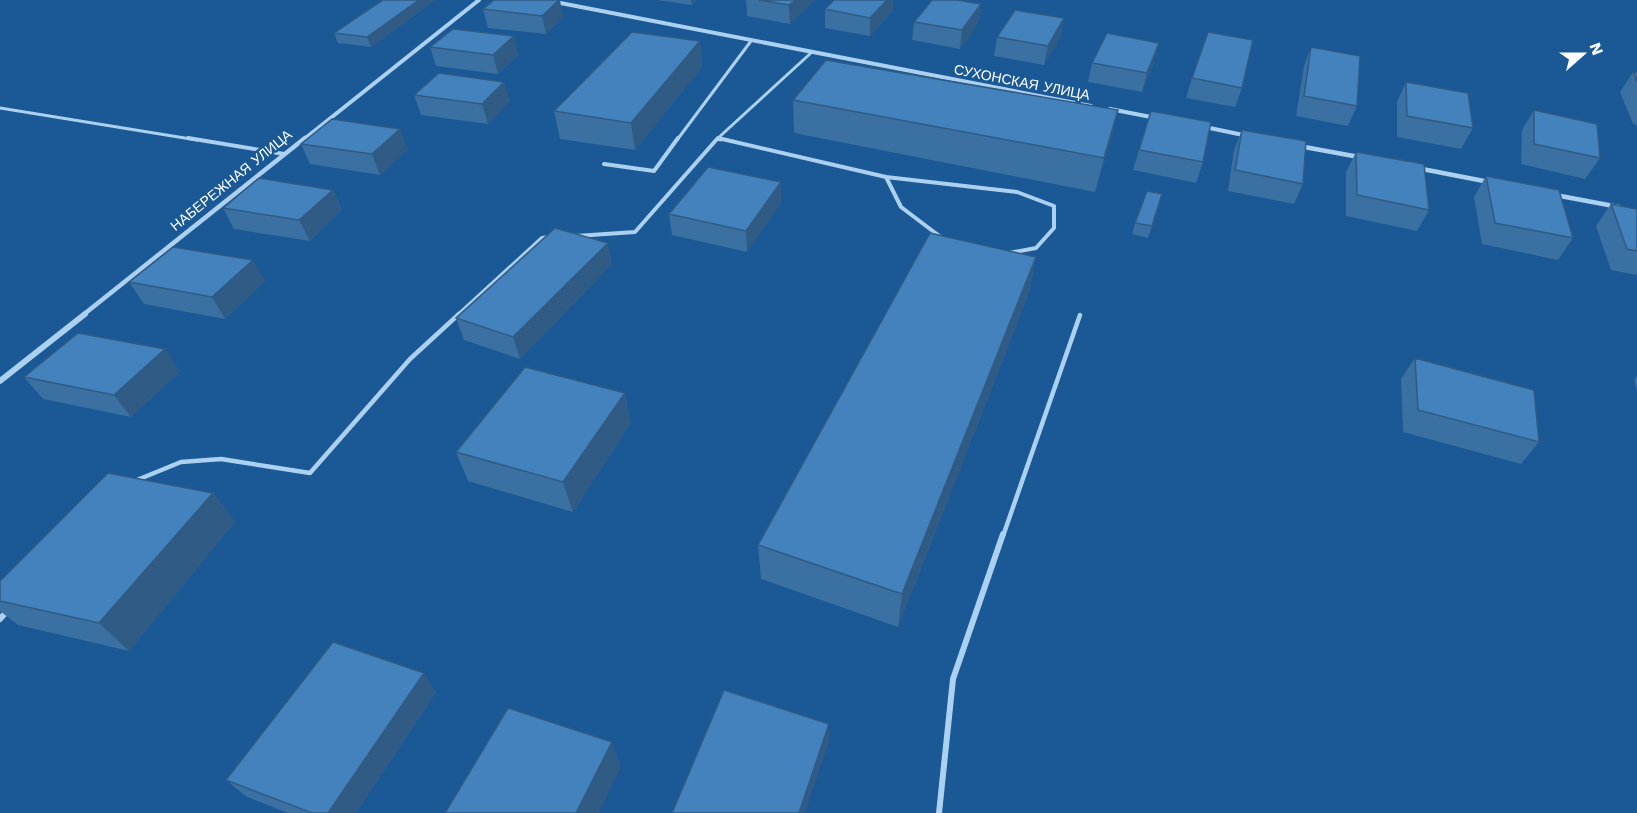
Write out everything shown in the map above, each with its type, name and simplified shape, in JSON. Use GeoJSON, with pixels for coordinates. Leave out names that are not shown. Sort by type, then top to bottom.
{"type":"FeatureCollection","features":[{"type":"Feature","properties":{"kind":"street","name":"НАБЕРЕЖНАЯ УЛИЦА"},"geometry":{"type":"LineString","coordinates":[[0,381],[479,0]]}},
{"type":"Feature","properties":{"kind":"street","name":"СУХОНСКАЯ УЛИЦА"},"geometry":{"type":"LineString","coordinates":[[545,0],[1095,106]]}},
{"type":"Feature","properties":{"kind":"street","name":"СУХОНСКАЯ УЛИЦА"},"geometry":{"type":"LineString","coordinates":[[1107,109],[1166,120]]}},
{"type":"Feature","properties":{"kind":"street"},"geometry":{"type":"LineString","coordinates":[[1201,127],[1260,138]]}},
{"type":"Feature","properties":{"kind":"street"},"geometry":{"type":"LineString","coordinates":[[1295,145],[1366,158]]}},
{"type":"Feature","properties":{"kind":"street"},"geometry":{"type":"LineString","coordinates":[[1413,168],[1496,183]]}},
{"type":"Feature","properties":{"kind":"street"},"geometry":{"type":"LineString","coordinates":[[1543,192],[1625,208]]}},
{"type":"Feature","properties":{"kind":"lane"},"geometry":{"type":"LineString","coordinates":[[604,164],[654,171],[751,41]]}},
{"type":"Feature","properties":{"kind":"lane"},"geometry":{"type":"LineString","coordinates":[[566,236],[635,232],[717,139],[812,52]]}},
{"type":"Feature","properties":{"kind":"lane"},"geometry":{"type":"LineString","coordinates":[[0,108],[284,154]]}},
{"type":"Feature","properties":{"kind":"lane"},"geometry":{"type":"LineString","coordinates":[[717,139],[886,177],[1017,192],[1054,206],[1054,228],[1036,248],[1005,253]]}},
{"type":"Feature","properties":{"kind":"lane"},"geometry":{"type":"LineString","coordinates":[[886,177],[901,207],[947,242]]}},
{"type":"Feature","properties":{"kind":"lane"},"geometry":{"type":"LineString","coordinates":[[134,482],[181,462],[221,459],[310,473],[410,359],[542,238],[554,237]]}},
{"type":"Feature","properties":{"kind":"lane"},"geometry":{"type":"LineString","coordinates":[[939,813],[953,679],[1080,315]]}},
{"type":"Feature","properties":{"kind":"lane"},"geometry":{"type":"LineString","coordinates":[[0,619],[15,602]]}},
{"type":"Feature","properties":{"kind":"building"},"geometry":{"type":"Polygon","coordinates":[[[383,0],[419,0],[367,37],[334,33],[383,0]]]}},
{"type":"Feature","properties":{"kind":"building"},"geometry":{"type":"Polygon","coordinates":[[[494,0],[559,0],[542,16],[483,9],[494,0]]]}},
{"type":"Feature","properties":{"kind":"building"},"geometry":{"type":"Polygon","coordinates":[[[759,0],[796,0],[789,5],[759,0]]]}},
{"type":"Feature","properties":{"kind":"building"},"geometry":{"type":"Polygon","coordinates":[[[834,0],[887,0],[870,18],[825,9],[834,0]]]}},
{"type":"Feature","properties":{"kind":"building"},"geometry":{"type":"Polygon","coordinates":[[[932,0],[957,0],[981,4],[962,30],[914,22],[932,0]]]}},
{"type":"Feature","properties":{"kind":"building"},"geometry":{"type":"Polygon","coordinates":[[[1015,10],[1064,18],[1048,46],[997,37],[1015,10]]]}},
{"type":"Feature","properties":{"kind":"building"},"geometry":{"type":"Polygon","coordinates":[[[453,29],[514,36],[493,55],[430,47],[453,29]]]}},
{"type":"Feature","properties":{"kind":"building"},"geometry":{"type":"Polygon","coordinates":[[[632,32],[700,41],[631,123],[554,111],[632,32]]]}},
{"type":"Feature","properties":{"kind":"building"},"geometry":{"type":"Polygon","coordinates":[[[1208,32],[1253,40],[1242,88],[1192,78],[1208,32]]]}},
{"type":"Feature","properties":{"kind":"building"},"geometry":{"type":"Polygon","coordinates":[[[1107,33],[1159,43],[1147,73],[1092,63],[1107,33]]]}},
{"type":"Feature","properties":{"kind":"building"},"geometry":{"type":"Polygon","coordinates":[[[1311,47],[1360,56],[1357,106],[1304,96],[1311,47]]]}},
{"type":"Feature","properties":{"kind":"building"},"geometry":{"type":"Polygon","coordinates":[[[826,60],[1118,110],[1104,158],[793,100],[826,60]]]}},
{"type":"Feature","properties":{"kind":"building"},"geometry":{"type":"Polygon","coordinates":[[[439,73],[504,82],[482,104],[414,95],[439,73]]]}},
{"type":"Feature","properties":{"kind":"building"},"geometry":{"type":"Polygon","coordinates":[[[1406,82],[1468,93],[1473,128],[1407,116],[1406,82]]]}},
{"type":"Feature","properties":{"kind":"building"},"geometry":{"type":"Polygon","coordinates":[[[1534,110],[1597,124],[1600,158],[1534,144],[1534,110]]]}},
{"type":"Feature","properties":{"kind":"building"},"geometry":{"type":"Polygon","coordinates":[[[1151,111],[1211,122],[1203,162],[1139,150],[1151,111]]]}},
{"type":"Feature","properties":{"kind":"building"},"geometry":{"type":"Polygon","coordinates":[[[332,119],[400,129],[372,154],[301,144],[332,119]]]}},
{"type":"Feature","properties":{"kind":"building"},"geometry":{"type":"Polygon","coordinates":[[[1242,130],[1306,141],[1303,184],[1235,170],[1242,130]]]}},
{"type":"Feature","properties":{"kind":"building"},"geometry":{"type":"Polygon","coordinates":[[[1356,152],[1424,164],[1429,210],[1357,195],[1356,152]]]}},
{"type":"Feature","properties":{"kind":"building"},"geometry":{"type":"Polygon","coordinates":[[[708,167],[781,182],[746,231],[669,214],[708,167]]]}},
{"type":"Feature","properties":{"kind":"building"},"geometry":{"type":"Polygon","coordinates":[[[1486,176],[1559,190],[1573,238],[1495,223],[1486,176]]]}},
{"type":"Feature","properties":{"kind":"building"},"geometry":{"type":"Polygon","coordinates":[[[259,178],[333,190],[299,220],[223,208],[259,178]]]}},
{"type":"Feature","properties":{"kind":"building"},"geometry":{"type":"Polygon","coordinates":[[[1147,191],[1162,194],[1152,226],[1135,223],[1147,191]]]}},
{"type":"Feature","properties":{"kind":"building"},"geometry":{"type":"Polygon","coordinates":[[[1611,204],[1637,209],[1637,251],[1627,249],[1611,204]]]}},
{"type":"Feature","properties":{"kind":"building"},"geometry":{"type":"Polygon","coordinates":[[[555,228],[608,243],[513,337],[456,318],[555,228]]]}},
{"type":"Feature","properties":{"kind":"building"},"geometry":{"type":"Polygon","coordinates":[[[930,233],[1036,257],[902,594],[758,545],[930,233]]]}},
{"type":"Feature","properties":{"kind":"building"},"geometry":{"type":"Polygon","coordinates":[[[173,247],[253,260],[212,297],[129,282],[173,247]]]}},
{"type":"Feature","properties":{"kind":"building"},"geometry":{"type":"Polygon","coordinates":[[[78,333],[165,349],[114,395],[24,377],[78,333]]]}},
{"type":"Feature","properties":{"kind":"building"},"geometry":{"type":"Polygon","coordinates":[[[1415,358],[1534,390],[1539,442],[1418,410],[1415,358]]]}},
{"type":"Feature","properties":{"kind":"building"},"geometry":{"type":"Polygon","coordinates":[[[525,367],[625,393],[563,482],[456,452],[525,367]]]}},
{"type":"Feature","properties":{"kind":"building"},"geometry":{"type":"Polygon","coordinates":[[[108,473],[213,493],[99,623],[0,601],[0,581],[108,473]]]}},
{"type":"Feature","properties":{"kind":"building"},"geometry":{"type":"Polygon","coordinates":[[[333,642],[424,673],[328,813],[312,813],[226,780],[333,642]]]}},
{"type":"Feature","properties":{"kind":"building"},"geometry":{"type":"Polygon","coordinates":[[[724,690],[829,724],[799,813],[672,813],[724,690]]]}},
{"type":"Feature","properties":{"kind":"building"},"geometry":{"type":"Polygon","coordinates":[[[508,708],[612,742],[576,813],[445,813],[508,708]]]}}]}
